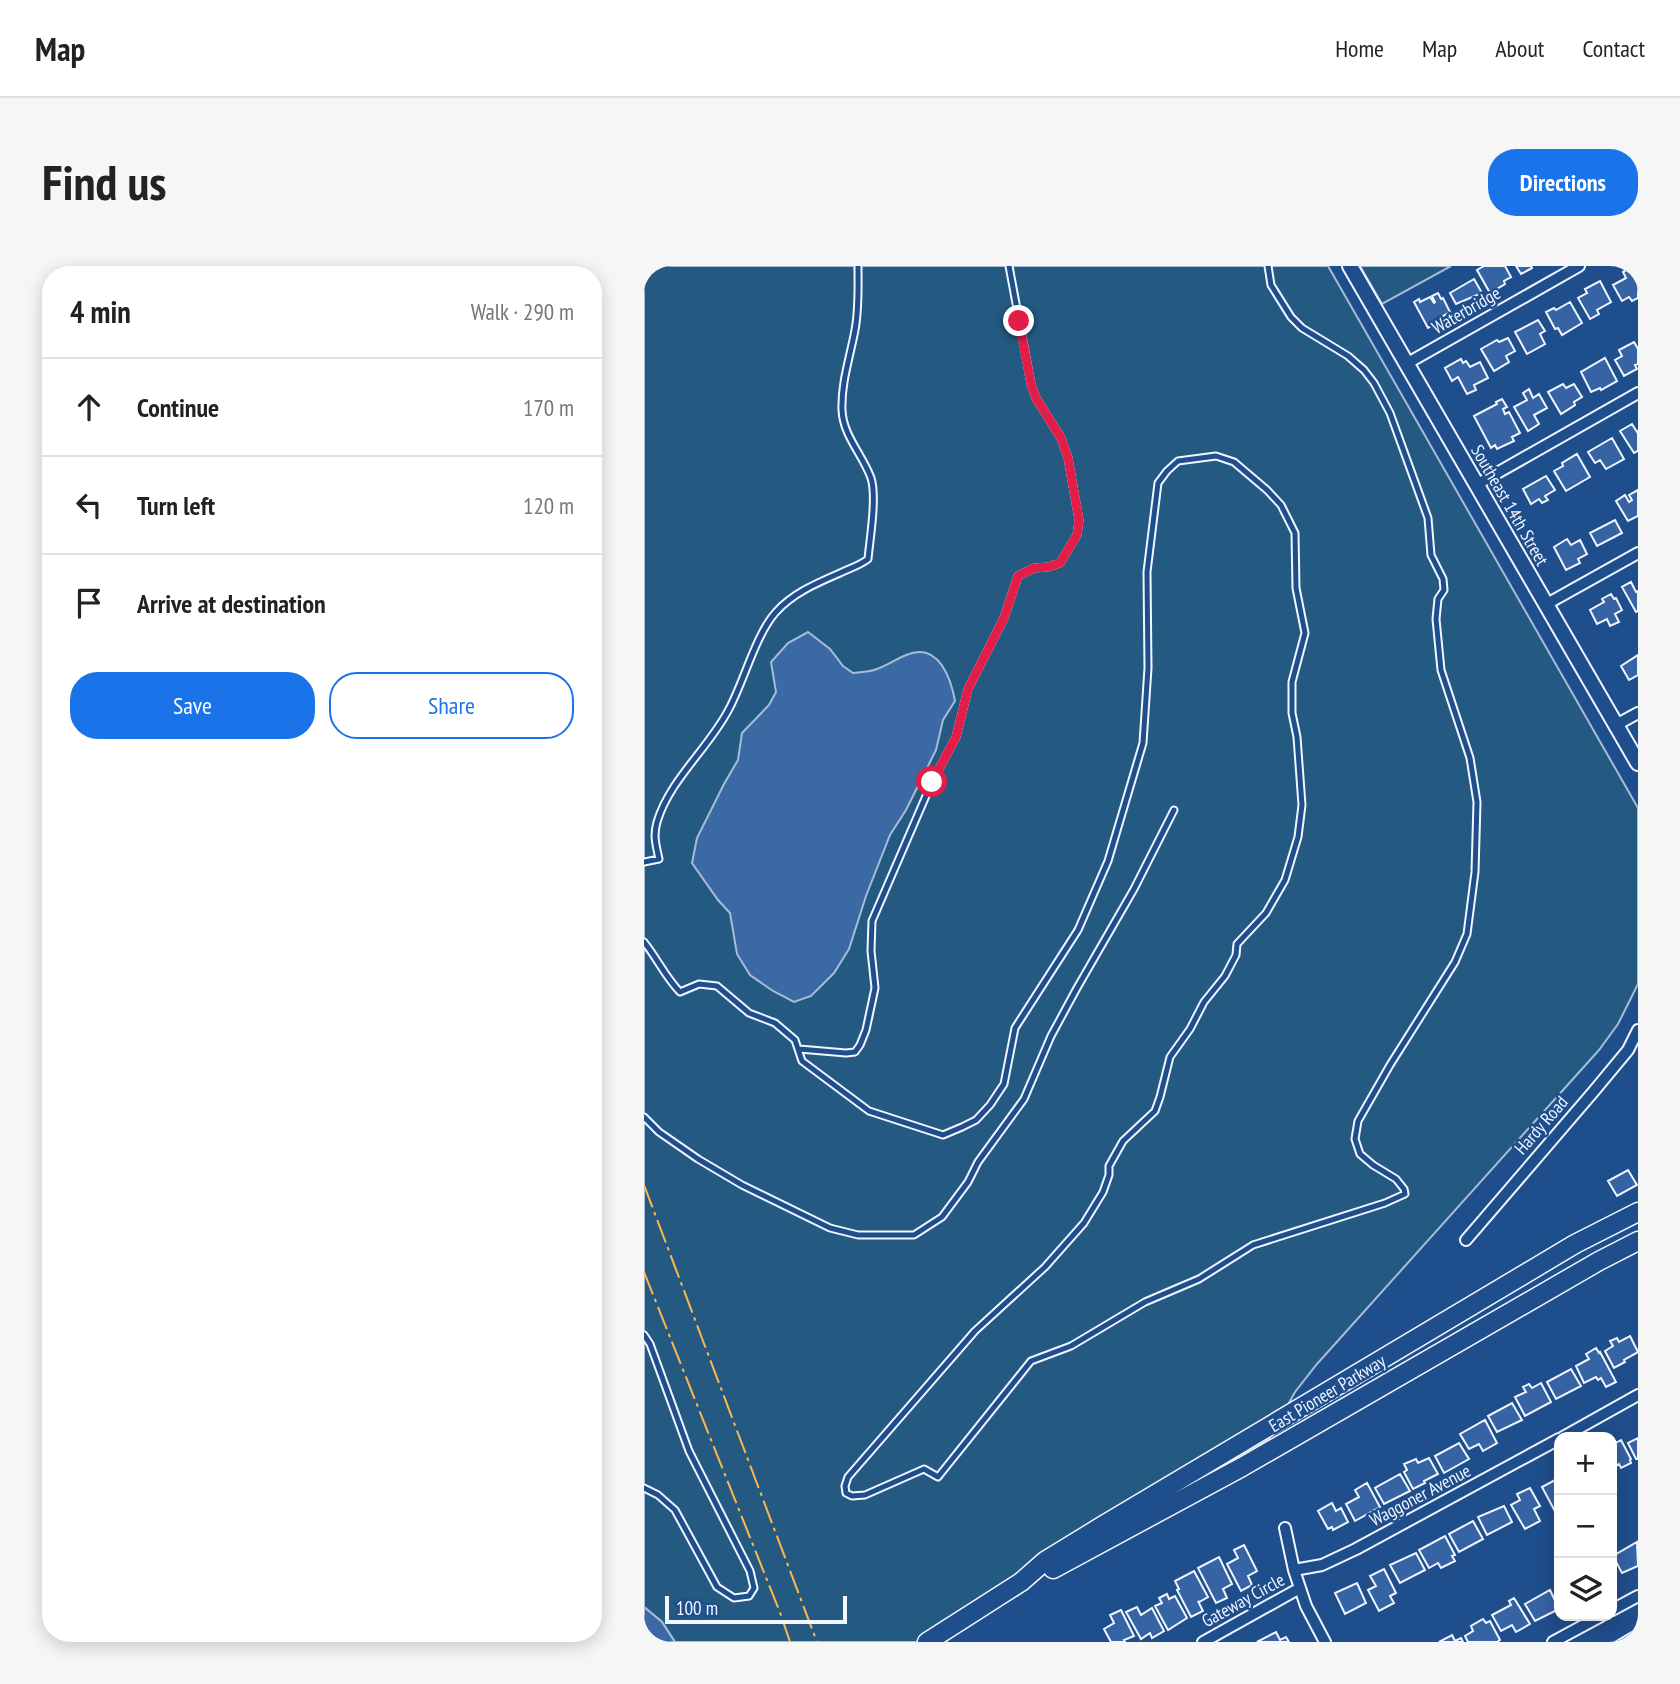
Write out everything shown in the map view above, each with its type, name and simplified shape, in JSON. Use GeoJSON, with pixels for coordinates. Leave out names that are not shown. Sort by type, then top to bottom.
{"type":"FeatureCollection","features":[{"type":"Feature","properties":{"kind":"main road","name":"East Pioneer Parkway"},"geometry":{"type":"LineString","coordinates":[[927,1642],[1021,1582],[1045,1561],[1126,1512],[1575,1244],[1638,1212]]}},
{"type":"Feature","properties":{"kind":"main road","name":"East Pioneer Parkway"},"geometry":{"type":"LineString","coordinates":[[1021,1582],[1051,1570],[1242,1467],[1638,1241]]}},
{"type":"Feature","properties":{"kind":"street","name":"Southeast 14th Street"},"geometry":{"type":"LineString","coordinates":[[1350,266],[1638,763]]}},
{"type":"Feature","properties":{"kind":"street","name":"Waterbridge"},"geometry":{"type":"LineString","coordinates":[[1406,364],[1572,268]]}},
{"type":"Feature","properties":{"kind":"street"},"geometry":{"type":"LineString","coordinates":[[1476,485],[1638,393]]}},
{"type":"Feature","properties":{"kind":"street"},"geometry":{"type":"LineString","coordinates":[[1545,605],[1638,553]]}},
{"type":"Feature","properties":{"kind":"street"},"geometry":{"type":"LineString","coordinates":[[1616,725],[1638,713]]}},
{"type":"Feature","properties":{"kind":"street","name":"Hardy Road"},"geometry":{"type":"LineString","coordinates":[[1466,1240],[1628,1050],[1638,1030]]}},
{"type":"Feature","properties":{"kind":"street","name":"Waggoner Avenue"},"geometry":{"type":"LineString","coordinates":[[1572,1432],[1638,1395]]}},
{"type":"Feature","properties":{"kind":"street","name":"Waggoner Avenue"},"geometry":{"type":"LineString","coordinates":[[1294,1570],[1322,1565],[1356,1549],[1554,1442]]}},
{"type":"Feature","properties":{"kind":"street"},"geometry":{"type":"LineString","coordinates":[[1284,1528],[1306,1606],[1325,1642]]}},
{"type":"Feature","properties":{"kind":"street","name":"Gateway Circle"},"geometry":{"type":"LineString","coordinates":[[1203,1642],[1300,1588]]}},
{"type":"Feature","properties":{"kind":"street"},"geometry":{"type":"LineString","coordinates":[[1617,1607],[1638,1596]]}},
{"type":"Feature","properties":{"kind":"street"},"geometry":{"type":"LineString","coordinates":[[1553,1642],[1592,1621]]}},
{"type":"Feature","properties":{"kind":"lane"},"geometry":{"type":"LineString","coordinates":[[644,862],[659,859],[654,838],[658,820],[671,792],[729,710],[765,628],[775,613],[794,596],[811,586],[868,559],[873,488],[848,434],[842,413],[842,389],[856,327],[858,266]]}},
{"type":"Feature","properties":{"kind":"lane"},"geometry":{"type":"LineString","coordinates":[[799,1049],[846,1053],[855,1052],[860,1045],[876,988],[872,921],[932,782],[956,737],[968,689],[1004,618],[1018,576],[1034,568],[1060,563],[1077,535],[1079,520],[1068,458],[1061,438],[1036,398],[1031,384],[1009,266]]}},
{"type":"Feature","properties":{"kind":"lane"},"geometry":{"type":"LineString","coordinates":[[644,942],[670,982],[680,992],[699,984],[717,986],[749,1013],[775,1023],[795,1040],[802,1061],[869,1111],[943,1135],[976,1120],[1004,1084],[1015,1028],[1078,930],[1108,861],[1143,743],[1148,667],[1147,572],[1158,483],[1178,461],[1216,456],[1234,461],[1281,505],[1295,533],[1296,588],[1305,633],[1292,682],[1292,713],[1297,737],[1301,805],[1298,837],[1285,880],[1266,913],[1237,944],[1236,955],[1225,976],[1204,1002],[1191,1029],[1170,1057],[1155,1111],[1123,1141],[1109,1166],[1103,1192],[1084,1223],[1045,1266],[975,1331],[848,1477],[846,1493],[852,1496],[865,1495],[924,1469],[938,1477],[1031,1361],[1072,1346],[1145,1302],[1199,1279],[1253,1245],[1385,1203],[1405,1194],[1396,1180],[1360,1154],[1355,1139],[1358,1121],[1455,962],[1467,934],[1475,872],[1477,802],[1470,758],[1441,670],[1436,619],[1438,599],[1444,590],[1443,579],[1431,555],[1428,518],[1390,413],[1364,370],[1348,356],[1302,328],[1291,317],[1272,285],[1268,266]]}},
{"type":"Feature","properties":{"kind":"lane"},"geometry":{"type":"LineString","coordinates":[[644,1117],[659,1132],[698,1159],[743,1185],[830,1228],[859,1235],[914,1235],[942,1217],[968,1182],[978,1161],[1024,1099],[1051,1036],[1134,889],[1174,810]]}},
{"type":"Feature","properties":{"kind":"lane"},"geometry":{"type":"LineString","coordinates":[[644,1335],[650,1344],[689,1451],[750,1571],[754,1588],[749,1596],[733,1598],[716,1587],[675,1510],[658,1495],[644,1488]]}},
{"type":"Feature","properties":{"kind":"shaded area"},"geometry":{"type":"Polygon","coordinates":[[[644,266],[1328,266],[1638,808],[1638,984],[1618,1024],[1599,1050],[1317,1364],[1295,1392],[1269,1439],[1054,1561],[924,1642],[675,1642],[662,1622],[644,1607],[644,266]]]}},
{"type":"Feature","properties":{"kind":"shaded area"},"geometry":{"type":"Polygon","coordinates":[[[1360,266],[1451,266],[1382,304],[1360,266]]]}},
{"type":"Feature","properties":{"kind":"shaded area"},"geometry":{"type":"Polygon","coordinates":[[[808,632],[830,649],[843,666],[853,673],[874,670],[909,654],[928,654],[942,665],[955,701],[943,720],[936,750],[906,810],[890,835],[849,949],[834,973],[811,996],[794,1002],[750,975],[737,954],[730,913],[692,863],[697,838],[738,760],[742,733],[769,705],[776,692],[771,662],[788,643],[808,632]]]}},
{"type":"Feature","properties":{"kind":"shaded area"},"geometry":{"type":"Polygon","coordinates":[[[644,1607],[662,1622],[675,1642],[644,1642],[644,1607]]]}},
{"type":"Feature","properties":{"kind":"building"},"geometry":{"type":"Polygon","coordinates":[[[1484,266],[1505,266],[1511,277],[1490,293],[1477,270],[1484,266]]]}},
{"type":"Feature","properties":{"kind":"building"},"geometry":{"type":"Polygon","coordinates":[[[1516,266],[1531,266],[1532,268],[1521,274],[1516,266]]]}},
{"type":"Feature","properties":{"kind":"building"},"geometry":{"type":"Polygon","coordinates":[[[1634,266],[1638,273],[1638,298],[1632,301],[1629,297],[1622,301],[1613,285],[1626,278],[1623,272],[1634,266]]]}},
{"type":"Feature","properties":{"kind":"building"},"geometry":{"type":"Polygon","coordinates":[[[1474,279],[1482,293],[1456,304],[1450,293],[1474,279]]]}},
{"type":"Feature","properties":{"kind":"building"},"geometry":{"type":"Polygon","coordinates":[[[1600,281],[1611,302],[1597,310],[1599,314],[1590,319],[1578,298],[1587,293],[1585,289],[1600,281]]]}},
{"type":"Feature","properties":{"kind":"building"},"geometry":{"type":"Polygon","coordinates":[[[1438,293],[1450,312],[1443,316],[1445,319],[1428,328],[1414,302],[1430,297],[1434,303],[1432,296],[1438,293]]]}},
{"type":"Feature","properties":{"kind":"building"},"geometry":{"type":"Polygon","coordinates":[[[1570,302],[1582,323],[1562,335],[1558,328],[1555,329],[1546,312],[1570,302]]]}},
{"type":"Feature","properties":{"kind":"building"},"geometry":{"type":"Polygon","coordinates":[[[1538,320],[1545,331],[1540,334],[1545,344],[1527,354],[1515,332],[1538,320]]]}},
{"type":"Feature","properties":{"kind":"building"},"geometry":{"type":"Polygon","coordinates":[[[1508,338],[1515,351],[1506,356],[1509,362],[1494,371],[1481,349],[1497,340],[1499,342],[1508,338]]]}},
{"type":"Feature","properties":{"kind":"building"},"geometry":{"type":"Polygon","coordinates":[[[1634,342],[1638,349],[1638,364],[1635,365],[1637,369],[1624,376],[1615,360],[1622,356],[1619,350],[1634,342]]]}},
{"type":"Feature","properties":{"kind":"building"},"geometry":{"type":"Polygon","coordinates":[[[1605,358],[1617,381],[1591,392],[1581,372],[1605,358]]]}},
{"type":"Feature","properties":{"kind":"building"},"geometry":{"type":"Polygon","coordinates":[[[1461,359],[1470,367],[1480,362],[1488,378],[1474,385],[1476,390],[1467,394],[1458,377],[1452,381],[1445,368],[1461,359]]]}},
{"type":"Feature","properties":{"kind":"building"},"geometry":{"type":"Polygon","coordinates":[[[1563,384],[1566,388],[1574,384],[1582,397],[1561,414],[1548,392],[1563,384]]]}},
{"type":"Feature","properties":{"kind":"building"},"geometry":{"type":"Polygon","coordinates":[[[1529,389],[1533,398],[1539,394],[1547,408],[1534,415],[1539,424],[1528,431],[1514,407],[1527,400],[1523,393],[1529,389]]]}},
{"type":"Feature","properties":{"kind":"building"},"geometry":{"type":"Polygon","coordinates":[[[1502,399],[1507,407],[1503,409],[1505,414],[1509,412],[1520,433],[1512,437],[1514,441],[1497,449],[1495,445],[1491,448],[1474,416],[1502,399]]]}},
{"type":"Feature","properties":{"kind":"building"},"geometry":{"type":"Polygon","coordinates":[[[1632,424],[1638,431],[1638,451],[1634,453],[1620,431],[1632,424]]]}},
{"type":"Feature","properties":{"kind":"building"},"geometry":{"type":"Polygon","coordinates":[[[1612,438],[1624,459],[1606,469],[1600,460],[1595,463],[1588,452],[1612,438]]]}},
{"type":"Feature","properties":{"kind":"building"},"geometry":{"type":"Polygon","coordinates":[[[1577,454],[1590,477],[1566,491],[1554,471],[1577,454]]]}},
{"type":"Feature","properties":{"kind":"building"},"geometry":{"type":"Polygon","coordinates":[[[1546,476],[1555,490],[1545,496],[1548,500],[1542,503],[1539,499],[1531,504],[1523,489],[1546,476]]]}},
{"type":"Feature","properties":{"kind":"building"},"geometry":{"type":"Polygon","coordinates":[[[1638,490],[1638,516],[1628,521],[1616,501],[1625,495],[1629,502],[1632,500],[1629,495],[1638,490]]]}},
{"type":"Feature","properties":{"kind":"building"},"geometry":{"type":"Polygon","coordinates":[[[1615,520],[1622,533],[1597,546],[1590,533],[1615,520]]]}},
{"type":"Feature","properties":{"kind":"building"},"geometry":{"type":"Polygon","coordinates":[[[1567,539],[1571,545],[1580,540],[1587,554],[1578,559],[1580,563],[1566,570],[1554,547],[1567,539]]]}},
{"type":"Feature","properties":{"kind":"building"},"geometry":{"type":"Polygon","coordinates":[[[1631,582],[1636,592],[1638,591],[1636,612],[1622,587],[1631,582]]]}},
{"type":"Feature","properties":{"kind":"building"},"geometry":{"type":"Polygon","coordinates":[[[1611,594],[1622,610],[1615,614],[1619,622],[1610,626],[1607,619],[1597,624],[1590,610],[1604,602],[1602,599],[1611,594]]]}},
{"type":"Feature","properties":{"kind":"building"},"geometry":{"type":"Polygon","coordinates":[[[1638,655],[1638,675],[1629,680],[1621,666],[1638,655]]]}},
{"type":"Feature","properties":{"kind":"building"},"geometry":{"type":"Polygon","coordinates":[[[1628,1170],[1637,1185],[1617,1196],[1608,1181],[1628,1170]]]}},
{"type":"Feature","properties":{"kind":"building"},"geometry":{"type":"Polygon","coordinates":[[[1630,1336],[1638,1352],[1614,1368],[1605,1351],[1613,1346],[1610,1341],[1617,1338],[1619,1342],[1630,1336]]]}},
{"type":"Feature","properties":{"kind":"building"},"geometry":{"type":"Polygon","coordinates":[[[1596,1348],[1616,1382],[1606,1387],[1601,1378],[1598,1380],[1596,1377],[1584,1383],[1576,1366],[1589,1359],[1586,1354],[1596,1348]]]}},
{"type":"Feature","properties":{"kind":"building"},"geometry":{"type":"Polygon","coordinates":[[[1571,1369],[1581,1386],[1556,1399],[1547,1382],[1571,1369]]]}},
{"type":"Feature","properties":{"kind":"building"},"geometry":{"type":"Polygon","coordinates":[[[1541,1383],[1551,1402],[1525,1416],[1515,1397],[1526,1392],[1523,1387],[1529,1384],[1532,1388],[1541,1383]]]}},
{"type":"Feature","properties":{"kind":"building"},"geometry":{"type":"Polygon","coordinates":[[[1512,1403],[1522,1420],[1497,1432],[1488,1416],[1512,1403]]]}},
{"type":"Feature","properties":{"kind":"building"},"geometry":{"type":"Polygon","coordinates":[[[1485,1420],[1497,1443],[1483,1451],[1479,1444],[1469,1449],[1460,1434],[1485,1420]]]}},
{"type":"Feature","properties":{"kind":"building"},"geometry":{"type":"Polygon","coordinates":[[[1638,1438],[1638,1459],[1636,1459],[1628,1443],[1638,1438]]]}},
{"type":"Feature","properties":{"kind":"building"},"geometry":{"type":"Polygon","coordinates":[[[1621,1440],[1631,1459],[1631,1463],[1621,1468],[1619,1464],[1617,1465],[1617,1442],[1621,1440]]]}},
{"type":"Feature","properties":{"kind":"building"},"geometry":{"type":"Polygon","coordinates":[[[1459,1443],[1469,1459],[1444,1473],[1435,1456],[1459,1443]]]}},
{"type":"Feature","properties":{"kind":"building"},"geometry":{"type":"Polygon","coordinates":[[[1429,1458],[1438,1474],[1413,1489],[1404,1472],[1407,1470],[1404,1464],[1416,1459],[1418,1463],[1429,1458]]]}},
{"type":"Feature","properties":{"kind":"building"},"geometry":{"type":"Polygon","coordinates":[[[1400,1474],[1410,1491],[1384,1504],[1375,1488],[1400,1474]]]}},
{"type":"Feature","properties":{"kind":"building"},"geometry":{"type":"Polygon","coordinates":[[[1554,1481],[1554,1510],[1542,1487],[1554,1481]]]}},
{"type":"Feature","properties":{"kind":"building"},"geometry":{"type":"Polygon","coordinates":[[[1367,1483],[1380,1507],[1355,1521],[1346,1504],[1359,1497],[1355,1490],[1367,1483]]]}},
{"type":"Feature","properties":{"kind":"building"},"geometry":{"type":"Polygon","coordinates":[[[1530,1488],[1540,1506],[1534,1509],[1540,1521],[1525,1529],[1511,1505],[1520,1500],[1517,1494],[1530,1488]]]}},
{"type":"Feature","properties":{"kind":"building"},"geometry":{"type":"Polygon","coordinates":[[[1332,1503],[1336,1511],[1341,1508],[1348,1522],[1333,1530],[1332,1527],[1328,1529],[1318,1511],[1332,1503]]]}},
{"type":"Feature","properties":{"kind":"building"},"geometry":{"type":"Polygon","coordinates":[[[1504,1506],[1512,1522],[1487,1535],[1478,1517],[1504,1506]]]}},
{"type":"Feature","properties":{"kind":"building"},"geometry":{"type":"Polygon","coordinates":[[[1473,1521],[1483,1539],[1459,1552],[1449,1534],[1473,1521]]]}},
{"type":"Feature","properties":{"kind":"building"},"geometry":{"type":"Polygon","coordinates":[[[1445,1536],[1455,1555],[1452,1556],[1455,1561],[1441,1568],[1438,1563],[1429,1568],[1419,1550],[1445,1536]]]}},
{"type":"Feature","properties":{"kind":"building"},"geometry":{"type":"Polygon","coordinates":[[[1637,1542],[1638,1566],[1622,1573],[1617,1564],[1617,1554],[1637,1542]]]}},
{"type":"Feature","properties":{"kind":"building"},"geometry":{"type":"Polygon","coordinates":[[[1244,1545],[1257,1571],[1248,1576],[1252,1585],[1241,1591],[1227,1564],[1238,1558],[1234,1550],[1244,1545]]]}},
{"type":"Feature","properties":{"kind":"building"},"geometry":{"type":"Polygon","coordinates":[[[1416,1553],[1425,1570],[1400,1583],[1390,1565],[1416,1553]]]}},
{"type":"Feature","properties":{"kind":"building"},"geometry":{"type":"Polygon","coordinates":[[[1219,1557],[1232,1584],[1223,1589],[1227,1598],[1216,1603],[1198,1568],[1219,1557]]]}},
{"type":"Feature","properties":{"kind":"building"},"geometry":{"type":"Polygon","coordinates":[[[1384,1569],[1396,1593],[1390,1596],[1394,1603],[1379,1611],[1368,1590],[1376,1586],[1370,1576],[1384,1569]]]}},
{"type":"Feature","properties":{"kind":"building"},"geometry":{"type":"Polygon","coordinates":[[[1194,1571],[1208,1597],[1198,1601],[1203,1611],[1191,1617],[1175,1581],[1194,1571]]]}},
{"type":"Feature","properties":{"kind":"building"},"geometry":{"type":"Polygon","coordinates":[[[1357,1583],[1366,1603],[1345,1614],[1335,1593],[1357,1583]]]}},
{"type":"Feature","properties":{"kind":"building"},"geometry":{"type":"Polygon","coordinates":[[[1550,1590],[1554,1598],[1554,1612],[1535,1621],[1525,1604],[1550,1590]]]}},
{"type":"Feature","properties":{"kind":"building"},"geometry":{"type":"Polygon","coordinates":[[[1167,1594],[1169,1599],[1175,1596],[1187,1618],[1168,1630],[1155,1606],[1162,1603],[1159,1598],[1167,1594]]]}},
{"type":"Feature","properties":{"kind":"building"},"geometry":{"type":"Polygon","coordinates":[[[1514,1598],[1530,1624],[1516,1632],[1512,1625],[1501,1631],[1492,1615],[1511,1605],[1509,1601],[1514,1598]]]}},
{"type":"Feature","properties":{"kind":"building"},"geometry":{"type":"Polygon","coordinates":[[[1137,1607],[1141,1615],[1152,1608],[1164,1631],[1152,1638],[1150,1633],[1141,1639],[1126,1612],[1137,1607]]]}},
{"type":"Feature","properties":{"kind":"building"},"geometry":{"type":"Polygon","coordinates":[[[1121,1610],[1134,1636],[1124,1640],[1125,1642],[1111,1642],[1104,1629],[1114,1623],[1110,1615],[1121,1610]]]}},
{"type":"Feature","properties":{"kind":"building"},"geometry":{"type":"Polygon","coordinates":[[[1483,1619],[1486,1623],[1490,1621],[1500,1640],[1468,1642],[1465,1636],[1473,1631],[1471,1626],[1483,1619]]]}},
{"type":"Feature","properties":{"kind":"building"},"geometry":{"type":"Polygon","coordinates":[[[1637,1629],[1638,1642],[1615,1642],[1637,1629]]]}},
{"type":"Feature","properties":{"kind":"building"},"geometry":{"type":"Polygon","coordinates":[[[1276,1632],[1280,1640],[1286,1637],[1289,1642],[1257,1642],[1276,1632]]]}},
{"type":"Feature","properties":{"kind":"building"},"geometry":{"type":"Polygon","coordinates":[[[1452,1635],[1455,1641],[1461,1638],[1463,1642],[1439,1642],[1452,1635]]]}},
{"type":"Feature","properties":{"kind":"power"},"geometry":{"type":"LineString","coordinates":[[644,1185],[817,1642]]}},
{"type":"Feature","properties":{"kind":"power"},"geometry":{"type":"LineString","coordinates":[[644,1272],[790,1642]]}},
{"type":"Feature","properties":{"kind":"route"},"geometry":{"type":"LineString","coordinates":[[932,782],[956,737],[968,689],[1004,618],[1018,576],[1034,568],[1060,563],[1077,535],[1079,520],[1068,458],[1061,438],[1036,398],[1019,321]]}}]}
